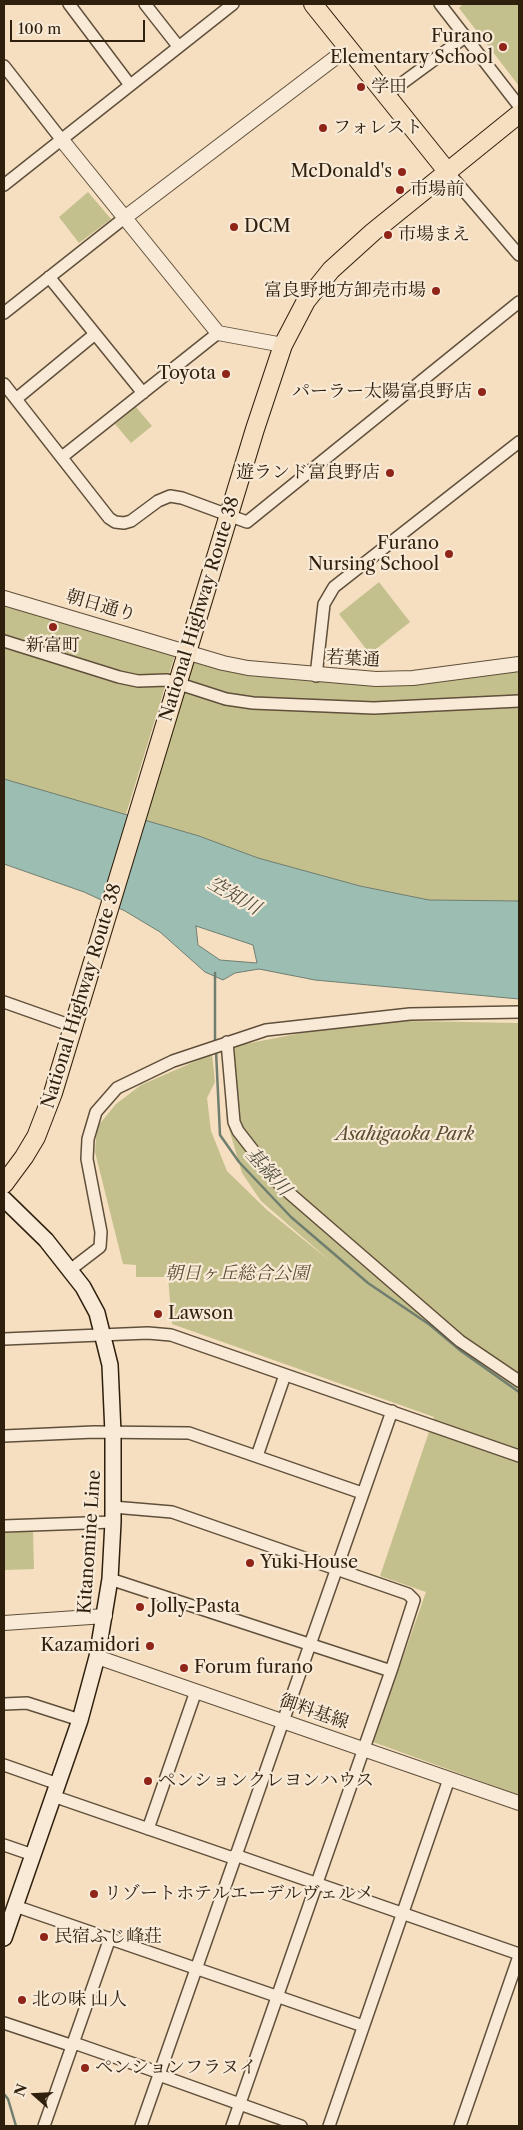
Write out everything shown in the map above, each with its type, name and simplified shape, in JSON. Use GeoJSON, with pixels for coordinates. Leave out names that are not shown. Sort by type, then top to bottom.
{"type":"FeatureCollection","features":[{"type":"Feature","properties":{"kind":"highway"},"geometry":{"type":"LineString","coordinates":[[313,4],[447,171]]}},
{"type":"Feature","properties":{"kind":"highway","name":"National Highway Route 38"},"geometry":{"type":"LineString","coordinates":[[4,1184],[24,1157],[44,1118],[283,345],[306,301],[331,270],[373,232],[519,114]]}},
{"type":"Feature","properties":{"kind":"main road","name":"Kitanomine Line"},"geometry":{"type":"LineString","coordinates":[[4,1199],[46,1240],[91,1300],[104,1334],[111,1372],[114,1433],[110,1578],[97,1657],[80,1720],[4,1938]]}},
{"type":"Feature","properties":{"kind":"street"},"geometry":{"type":"LineString","coordinates":[[69,4],[130,85]]}},
{"type":"Feature","properties":{"kind":"street"},"geometry":{"type":"LineString","coordinates":[[145,4],[178,46]]}},
{"type":"Feature","properties":{"kind":"street"},"geometry":{"type":"LineString","coordinates":[[6,178],[61,139],[233,4]]}},
{"type":"Feature","properties":{"kind":"street"},"geometry":{"type":"LineString","coordinates":[[440,4],[519,106]]}},
{"type":"Feature","properties":{"kind":"street"},"geometry":{"type":"LineString","coordinates":[[386,95],[465,37]]}},
{"type":"Feature","properties":{"kind":"street"},"geometry":{"type":"LineString","coordinates":[[4,313],[123,219],[348,48]]}},
{"type":"Feature","properties":{"kind":"street"},"geometry":{"type":"LineString","coordinates":[[4,66],[123,219],[218,333],[283,345]]}},
{"type":"Feature","properties":{"kind":"street"},"geometry":{"type":"LineString","coordinates":[[447,171],[519,255]]}},
{"type":"Feature","properties":{"kind":"street"},"geometry":{"type":"LineString","coordinates":[[510,243],[519,236]]}},
{"type":"Feature","properties":{"kind":"street"},"geometry":{"type":"LineString","coordinates":[[49,278],[143,393]]}},
{"type":"Feature","properties":{"kind":"street"},"geometry":{"type":"LineString","coordinates":[[4,384],[109,518],[115,522],[124,523],[131,521],[158,500],[170,496],[182,498],[247,522],[519,302]]}},
{"type":"Feature","properties":{"kind":"street"},"geometry":{"type":"LineString","coordinates":[[62,457],[218,333]]}},
{"type":"Feature","properties":{"kind":"street"},"geometry":{"type":"LineString","coordinates":[[16,399],[95,334]]}},
{"type":"Feature","properties":{"kind":"street"},"geometry":{"type":"LineString","coordinates":[[316,676],[324,604],[334,587],[519,442]]}},
{"type":"Feature","properties":{"kind":"street","name":"朝日通り"},"geometry":{"type":"LineString","coordinates":[[4,598],[187,651]]}},
{"type":"Feature","properties":{"kind":"street"},"geometry":{"type":"LineString","coordinates":[[4,640],[118,677],[138,681],[167,680],[176,687],[244,702],[374,708],[519,701]]}},
{"type":"Feature","properties":{"kind":"street","name":"若葉通"},"geometry":{"type":"LineString","coordinates":[[187,651],[223,663],[248,668],[316,676],[376,679],[412,678],[519,664]]}},
{"type":"Feature","properties":{"kind":"street"},"geometry":{"type":"LineString","coordinates":[[4,1002],[74,1019]]}},
{"type":"Feature","properties":{"kind":"street"},"geometry":{"type":"LineString","coordinates":[[70,1270],[100,1247],[102,1239],[87,1159],[88,1139],[96,1112],[117,1088],[173,1061],[266,1030],[410,1014],[519,1012]]}},
{"type":"Feature","properties":{"kind":"street"},"geometry":{"type":"LineString","coordinates":[[227,1042],[234,1122],[244,1139],[280,1185],[460,1341],[519,1380]]}},
{"type":"Feature","properties":{"kind":"street"},"geometry":{"type":"LineString","coordinates":[[4,1338],[148,1332],[171,1335],[519,1456]]}},
{"type":"Feature","properties":{"kind":"street"},"geometry":{"type":"LineString","coordinates":[[257,1456],[285,1375]]}},
{"type":"Feature","properties":{"kind":"street"},"geometry":{"type":"LineString","coordinates":[[141,2126],[392,1411]]}},
{"type":"Feature","properties":{"kind":"street"},"geometry":{"type":"LineString","coordinates":[[4,1436],[189,1433],[362,1492]]}},
{"type":"Feature","properties":{"kind":"street"},"geometry":{"type":"LineString","coordinates":[[4,1526],[113,1515],[172,1512],[408,1594],[414,1600],[391,1672],[232,2126]]}},
{"type":"Feature","properties":{"kind":"street"},"geometry":{"type":"LineString","coordinates":[[110,1578],[310,1643],[391,1672]]}},
{"type":"Feature","properties":{"kind":"street"},"geometry":{"type":"LineString","coordinates":[[4,1623],[105,1616]]}},
{"type":"Feature","properties":{"kind":"street","name":"御料基線"},"geometry":{"type":"LineString","coordinates":[[97,1657],[519,1803]]}},
{"type":"Feature","properties":{"kind":"street"},"geometry":{"type":"LineString","coordinates":[[148,1829],[196,1691]]}},
{"type":"Feature","properties":{"kind":"street"},"geometry":{"type":"LineString","coordinates":[[4,1704],[27,1703],[80,1720]]}},
{"type":"Feature","properties":{"kind":"street"},"geometry":{"type":"LineString","coordinates":[[4,1765],[56,1790],[148,1829],[317,1884],[519,1955],[460,2126]]}},
{"type":"Feature","properties":{"kind":"street"},"geometry":{"type":"LineString","coordinates":[[329,2126],[449,1779]]}},
{"type":"Feature","properties":{"kind":"street"},"geometry":{"type":"LineString","coordinates":[[4,1845],[33,1855]]}},
{"type":"Feature","properties":{"kind":"street"},"geometry":{"type":"LineString","coordinates":[[15,1906],[363,2026]]}},
{"type":"Feature","properties":{"kind":"street"},"geometry":{"type":"LineString","coordinates":[[44,2126],[110,1938]]}},
{"type":"Feature","properties":{"kind":"street"},"geometry":{"type":"LineString","coordinates":[[4,2023],[159,2074],[239,2105],[301,2126]]}},
{"type":"Feature","properties":{"kind":"green space","name":"Furano Elementary School"},"geometry":{"type":"Polygon","coordinates":[[[463,4],[519,4],[519,86],[459,8],[463,4]]]}},
{"type":"Feature","properties":{"kind":"green space"},"geometry":{"type":"Polygon","coordinates":[[[88,192],[111,219],[79,243],[59,217],[88,192]]]}},
{"type":"Feature","properties":{"kind":"green space"},"geometry":{"type":"Polygon","coordinates":[[[136,407],[152,426],[131,443],[115,424],[136,407]]]}},
{"type":"Feature","properties":{"kind":"green space"},"geometry":{"type":"Polygon","coordinates":[[[379,582],[410,622],[370,654],[339,614],[379,582]]]}},
{"type":"Feature","properties":{"kind":"green space"},"geometry":{"type":"Polygon","coordinates":[[[4,598],[177,648],[123,824],[4,783],[4,598]]]}},
{"type":"Feature","properties":{"kind":"green space"},"geometry":{"type":"Polygon","coordinates":[[[194,654],[340,678],[519,664],[519,914],[391,902],[139,829],[194,654]]]}},
{"type":"Feature","properties":{"kind":"green space"},"geometry":{"type":"Polygon","coordinates":[[[408,1021],[519,1023],[519,1795],[373,1742],[426,1592],[380,1576],[434,1417],[172,1324],[168,1277],[136,1277],[136,1265],[123,1264],[95,1152],[97,1127],[116,1104],[141,1085],[212,1054],[215,1082],[207,1098],[211,1131],[227,1171],[267,1210],[330,1261],[261,1201],[242,1173],[227,1122],[225,1093],[235,1046],[332,1027],[408,1021]]]}},
{"type":"Feature","properties":{"kind":"green space"},"geometry":{"type":"Polygon","coordinates":[[[33,1531],[34,1569],[4,1570],[4,1533],[33,1531]]]}},
{"type":"Feature","properties":{"kind":"water","name":"空知川"},"geometry":{"type":"Polygon","coordinates":[[[4,779],[199,836],[258,858],[360,886],[429,900],[519,901],[519,999],[315,980],[259,969],[235,973],[223,980],[205,972],[160,932],[125,911],[84,892],[4,864],[4,779]],[[196,926],[198,945],[220,960],[257,963],[253,945],[196,926]]]}},
{"type":"Feature","properties":{"kind":"waterway","name":"基線川"},"geometry":{"type":"LineString","coordinates":[[215,973],[215,1043]]}},
{"type":"Feature","properties":{"kind":"waterway","name":"基線川"},"geometry":{"type":"LineString","coordinates":[[216,1051],[220,1135],[239,1162],[291,1217],[368,1283],[430,1325],[461,1351],[519,1392]]}},
{"type":"Feature","properties":{"kind":"waterway"},"geometry":{"type":"LineString","coordinates":[[4,2094],[8,2099],[16,2126]]}},
{"type":"Feature","properties":{"kind":"place","name":"Furano Elementary School"},"geometry":{"type":"Point","coordinates":[503,47]}},
{"type":"Feature","properties":{"kind":"place","name":"学田"},"geometry":{"type":"Point","coordinates":[361,87]}},
{"type":"Feature","properties":{"kind":"place","name":"フォレスト"},"geometry":{"type":"Point","coordinates":[323,128]}},
{"type":"Feature","properties":{"kind":"place","name":"McDonald's"},"geometry":{"type":"Point","coordinates":[402,172]}},
{"type":"Feature","properties":{"kind":"place","name":"市場前"},"geometry":{"type":"Point","coordinates":[400,190]}},
{"type":"Feature","properties":{"kind":"place","name":"DCM"},"geometry":{"type":"Point","coordinates":[234,227]}},
{"type":"Feature","properties":{"kind":"place","name":"市場まえ"},"geometry":{"type":"Point","coordinates":[388,235]}},
{"type":"Feature","properties":{"kind":"place","name":"富良野地方卸売市場"},"geometry":{"type":"Point","coordinates":[436,291]}},
{"type":"Feature","properties":{"kind":"place","name":"Toyota"},"geometry":{"type":"Point","coordinates":[226,374]}},
{"type":"Feature","properties":{"kind":"place","name":"パーラー太陽富良野店"},"geometry":{"type":"Point","coordinates":[482,392]}},
{"type":"Feature","properties":{"kind":"place","name":"遊ランド富良野店"},"geometry":{"type":"Point","coordinates":[390,473]}},
{"type":"Feature","properties":{"kind":"place","name":"Furano Nursing School"},"geometry":{"type":"Point","coordinates":[449,554]}},
{"type":"Feature","properties":{"kind":"place","name":"新富町"},"geometry":{"type":"Point","coordinates":[53,627]}},
{"type":"Feature","properties":{"kind":"place","name":"Lawson"},"geometry":{"type":"Point","coordinates":[158,1314]}},
{"type":"Feature","properties":{"kind":"place","name":"Yuki House"},"geometry":{"type":"Point","coordinates":[250,1563]}},
{"type":"Feature","properties":{"kind":"place","name":"Jolly-Pasta"},"geometry":{"type":"Point","coordinates":[140,1607]}},
{"type":"Feature","properties":{"kind":"place","name":"Kazamidori"},"geometry":{"type":"Point","coordinates":[150,1646]}},
{"type":"Feature","properties":{"kind":"place","name":"Forum furano"},"geometry":{"type":"Point","coordinates":[184,1668]}},
{"type":"Feature","properties":{"kind":"place","name":"ペンションクレヨンハウス"},"geometry":{"type":"Point","coordinates":[148,1781]}},
{"type":"Feature","properties":{"kind":"place","name":"リゾートホテルエーデルヴェルメ"},"geometry":{"type":"Point","coordinates":[94,1894]}},
{"type":"Feature","properties":{"kind":"place","name":"民宿ふじ峰荘"},"geometry":{"type":"Point","coordinates":[44,1937]}},
{"type":"Feature","properties":{"kind":"place","name":"北の味 山人"},"geometry":{"type":"Point","coordinates":[22,2000]}},
{"type":"Feature","properties":{"kind":"place","name":"ペンションフラヌイ"},"geometry":{"type":"Point","coordinates":[85,2068]}},
{"type":"Feature","properties":{"kind":"park label","name":"Asahigaoka Park"},"geometry":{"type":"Point","coordinates":[405,1135]}},
{"type":"Feature","properties":{"kind":"park label","name":"朝日ヶ丘総合公園"},"geometry":{"type":"Point","coordinates":[237,1274]}}]}
